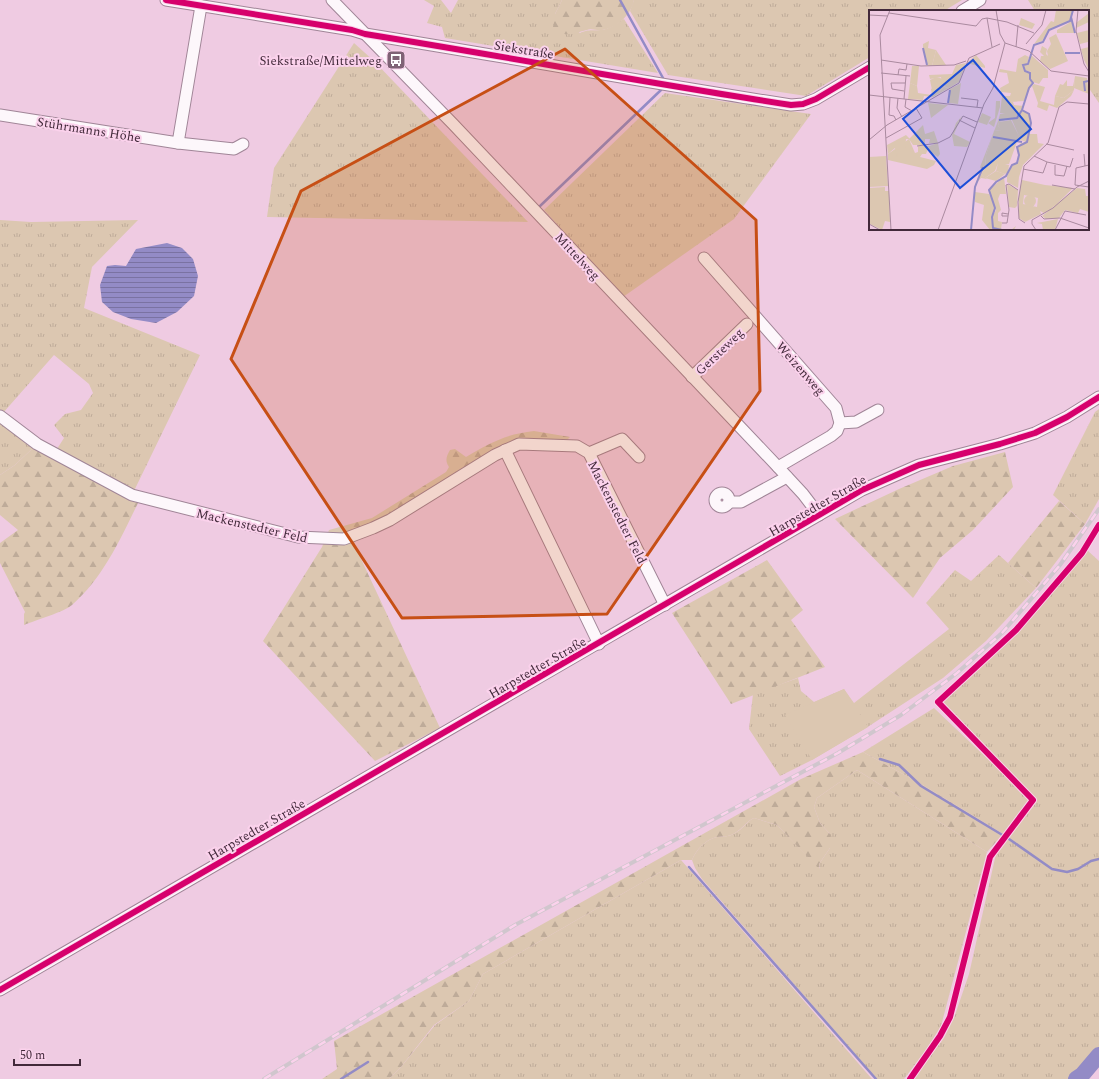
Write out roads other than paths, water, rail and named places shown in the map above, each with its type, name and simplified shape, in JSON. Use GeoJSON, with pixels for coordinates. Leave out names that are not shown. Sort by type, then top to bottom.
{"type":"FeatureCollection","features":[{"type":"Feature","properties":{"kind":"street","name":"Siekstraße"},"geometry":{"type":"LineString","coordinates":[[166,0],[791,104],[803,104],[816,99],[869,68]]}},
{"type":"Feature","properties":{"kind":"street","name":"Mittelweg"},"geometry":{"type":"LineString","coordinates":[[332,0],[453,124],[804,494],[819,515]]}},
{"type":"Feature","properties":{"kind":"street"},"geometry":{"type":"LineString","coordinates":[[964,10],[980,0]]}},
{"type":"Feature","properties":{"kind":"street"},"geometry":{"type":"LineString","coordinates":[[178,143],[201,6]]}},
{"type":"Feature","properties":{"kind":"street","name":"Stührmanns Höhe"},"geometry":{"type":"LineString","coordinates":[[0,115],[178,143],[234,149],[243,144]]}},
{"type":"Feature","properties":{"kind":"street","name":"Weizenweg"},"geometry":{"type":"LineString","coordinates":[[704,258],[836,408],[840,423]]}},
{"type":"Feature","properties":{"kind":"street","name":"Gersteweg"},"geometry":{"type":"LineString","coordinates":[[692,377],[747,324]]}},
{"type":"Feature","properties":{"kind":"street","name":"Harpstedter Straße"},"geometry":{"type":"LineString","coordinates":[[0,990],[599,644],[862,490],[919,465],[1000,444],[1035,432],[1067,417],[1099,397]]}},
{"type":"Feature","properties":{"kind":"street"},"geometry":{"type":"LineString","coordinates":[[778,467],[831,436],[837,431],[840,423],[856,422],[878,410]]}},
{"type":"Feature","properties":{"kind":"street","name":"Mackenstedter Feld"},"geometry":{"type":"LineString","coordinates":[[0,416],[37,444],[132,495],[298,538],[317,539],[344,539],[390,520],[505,450],[519,444],[577,446],[588,453],[665,605]]}},
{"type":"Feature","properties":{"kind":"street"},"geometry":{"type":"LineString","coordinates":[[588,453],[622,439],[639,456]]}},
{"type":"Feature","properties":{"kind":"street"},"geometry":{"type":"LineString","coordinates":[[505,450],[599,644]]}},
{"type":"Feature","properties":{"kind":"street"},"geometry":{"type":"LineString","coordinates":[[729,502],[741,502],[787,477]]}},
{"type":"Feature","properties":{"kind":"waterway"},"geometry":{"type":"LineString","coordinates":[[620,0],[663,78]]}},
{"type":"Feature","properties":{"kind":"waterway"},"geometry":{"type":"LineString","coordinates":[[539,207],[661,90]]}},
{"type":"Feature","properties":{"kind":"waterway"},"geometry":{"type":"LineString","coordinates":[[880,759],[899,765],[921,786],[1009,839],[1052,869],[1067,872],[1078,869],[1091,861],[1099,859]]}},
{"type":"Feature","properties":{"kind":"waterway"},"geometry":{"type":"LineString","coordinates":[[689,867],[876,1079]]}},
{"type":"Feature","properties":{"kind":"waterway"},"geometry":{"type":"LineString","coordinates":[[1076,1079],[1082,1075],[1099,1055]]}},
{"type":"Feature","properties":{"kind":"waterway"},"geometry":{"type":"LineString","coordinates":[[341,1079],[368,1062]]}},
{"type":"Feature","properties":{"kind":"railway"},"geometry":{"type":"LineString","coordinates":[[264,1079],[515,925],[838,753],[901,715],[957,673],[1002,633],[1060,565],[1099,509]]}},
{"type":"Feature","properties":{"kind":"place","name":"Siekstraße/Mittelweg"},"geometry":{"type":"Point","coordinates":[396,60]}}]}
